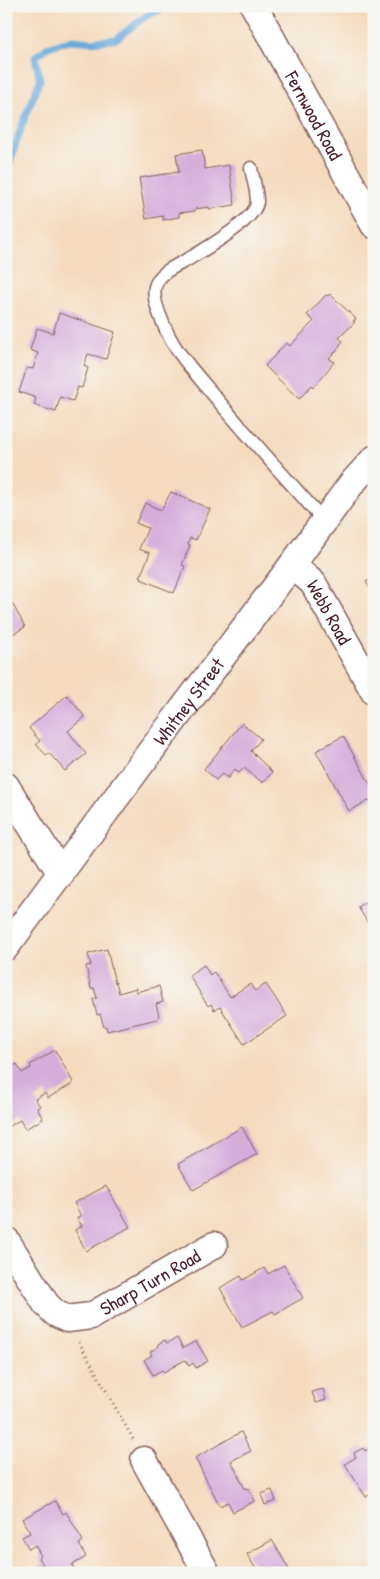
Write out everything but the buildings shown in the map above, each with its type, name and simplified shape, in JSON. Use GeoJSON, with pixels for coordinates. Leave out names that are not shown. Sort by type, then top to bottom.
{"type":"FeatureCollection","features":[{"type":"Feature","properties":{"kind":"street","name":"Fernwood Road"},"geometry":{"type":"LineString","coordinates":[[254,6],[374,225]]}},
{"type":"Feature","properties":{"kind":"street","name":"Whitney Street"},"geometry":{"type":"LineString","coordinates":[[6,947],[324,521],[374,459]]}},
{"type":"Feature","properties":{"kind":"street","name":"Webb Road"},"geometry":{"type":"LineString","coordinates":[[292,565],[313,583],[374,692]]}},
{"type":"Feature","properties":{"kind":"street"},"geometry":{"type":"LineString","coordinates":[[6,786],[61,874]]}},
{"type":"Feature","properties":{"kind":"street"},"geometry":{"type":"LineString","coordinates":[[6,1240],[46,1304],[54,1313],[67,1319]]}},
{"type":"Feature","properties":{"kind":"street","name":"Sharp Turn Road"},"geometry":{"type":"LineString","coordinates":[[67,1319],[91,1316],[214,1245]]}},
{"type":"Feature","properties":{"kind":"street"},"geometry":{"type":"LineString","coordinates":[[144,1460],[207,1573]]}},
{"type":"Feature","properties":{"kind":"lane"},"geometry":{"type":"LineString","coordinates":[[251,168],[257,203],[254,212],[242,224],[162,274],[154,288],[158,308],[166,332],[177,350],[248,437],[324,521]]}},
{"type":"Feature","properties":{"kind":"path"},"geometry":{"type":"LineString","coordinates":[[67,1319],[144,1460]]}},
{"type":"Feature","properties":{"kind":"waterway"},"geometry":{"type":"LineString","coordinates":[[6,175],[22,125],[40,80],[35,57],[48,47],[73,40],[92,42],[116,39],[146,16],[170,6]]}}]}
